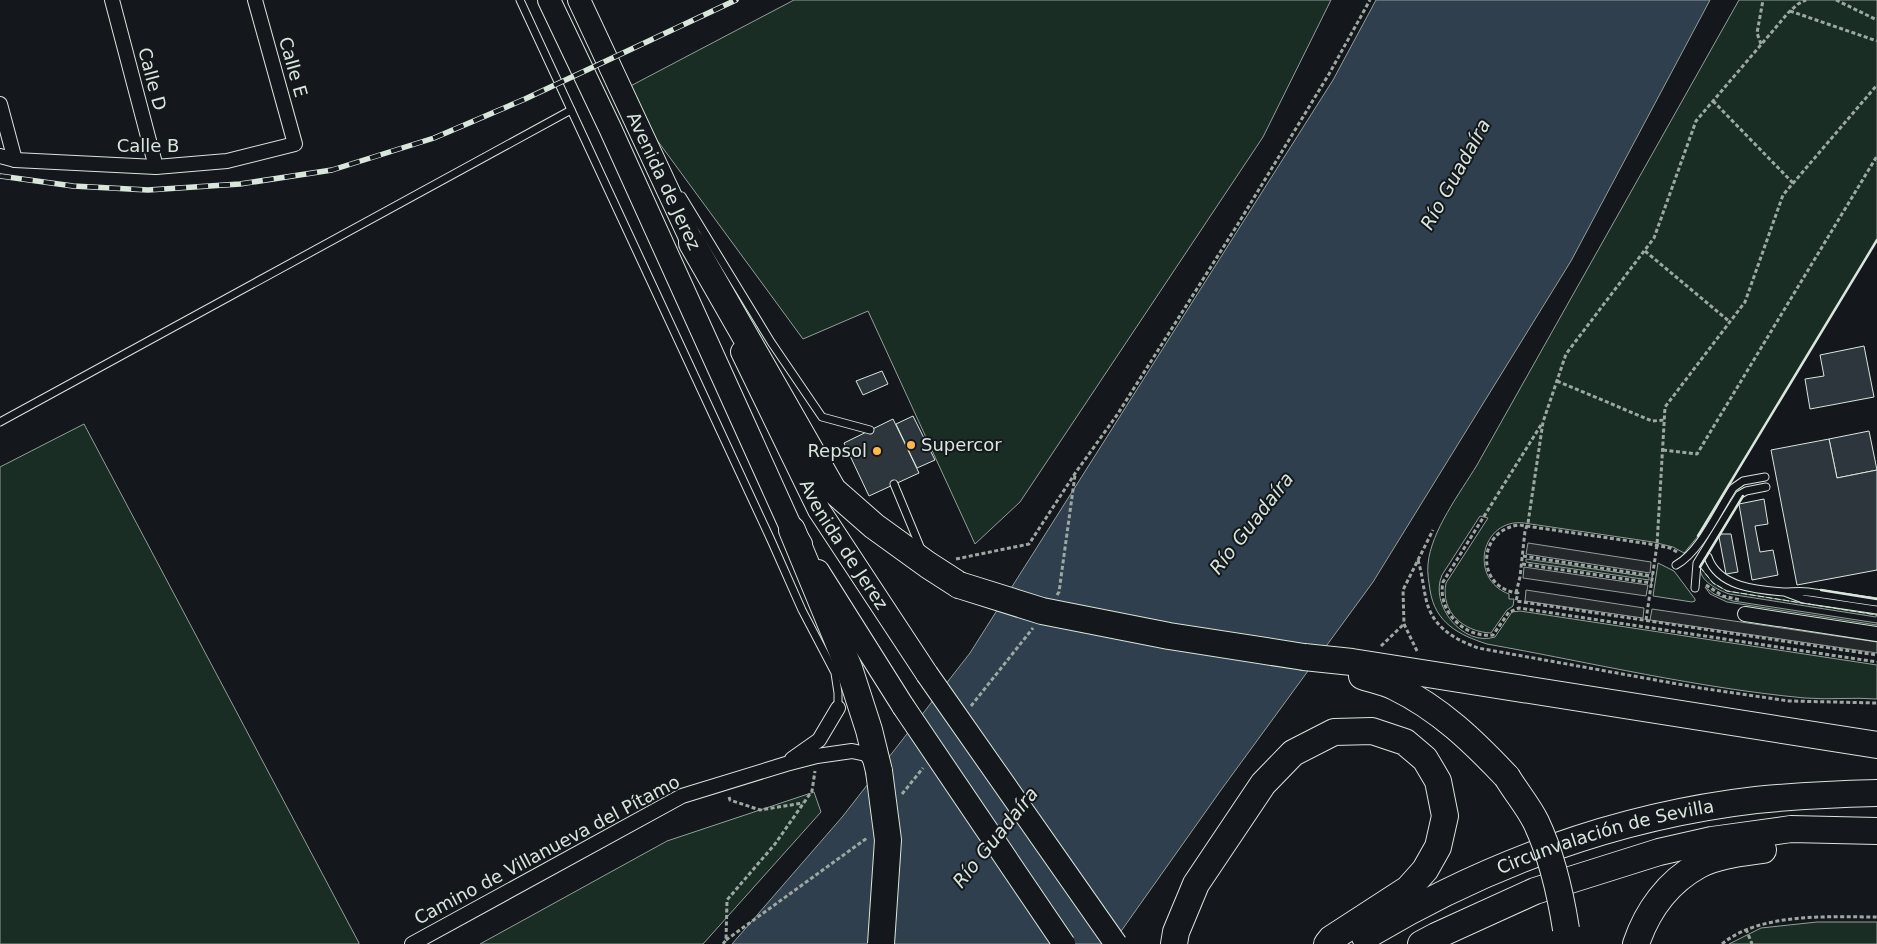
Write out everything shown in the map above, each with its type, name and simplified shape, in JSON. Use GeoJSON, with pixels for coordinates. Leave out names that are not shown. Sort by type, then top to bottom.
{"type":"FeatureCollection","features":[{"type":"Feature","properties":{"kind":"highway"},"geometry":{"type":"LineString","coordinates":[[692,243],[833,490],[874,526],[928,566],[959,586],[1042,611],[1169,636],[1304,657],[1352,662],[1877,745]]}},
{"type":"Feature","properties":{"kind":"highway"},"geometry":{"type":"LineString","coordinates":[[792,530],[849,668],[869,730],[879,771],[888,840],[881,944]]}},
{"type":"Feature","properties":{"kind":"highway"},"geometry":{"type":"LineString","coordinates":[[1304,657],[1394,686],[1442,715],[1477,746],[1506,777],[1535,821],[1552,860],[1561,893],[1567,936]]}},
{"type":"Feature","properties":{"kind":"highway"},"geometry":{"type":"LineString","coordinates":[[1174,944],[1176,932],[1196,884],[1263,784],[1293,753],[1334,732],[1372,732],[1406,742],[1425,759],[1438,781],[1445,816],[1438,847],[1425,870],[1408,889],[1331,939],[1327,944]]}},
{"type":"Feature","properties":{"kind":"highway"},"geometry":{"type":"LineString","coordinates":[[1806,796],[1877,785]]}},
{"type":"Feature","properties":{"kind":"highway","name":"Circunvalación de Sevilla"},"geometry":{"type":"LineString","coordinates":[[1353,944],[1388,923],[1451,890],[1515,861],[1577,839],[1652,818],[1754,800],[1877,793]]}},
{"type":"Feature","properties":{"kind":"highway","name":"Circunvalación de Sevilla"},"geometry":{"type":"LineString","coordinates":[[1421,944],[1536,891],[1659,852],[1712,840],[1791,829],[1877,831]]}},
{"type":"Feature","properties":{"kind":"highway"},"geometry":{"type":"LineString","coordinates":[[1636,944],[1642,925],[1657,900],[1676,882],[1700,865],[1730,855],[1791,845],[1847,830]]}},
{"type":"Feature","properties":{"kind":"main road","name":"Avenida de Jerez"},"geometry":{"type":"LineString","coordinates":[[550,0],[792,530],[903,706],[1064,944]]}},
{"type":"Feature","properties":{"kind":"main road","name":"Avenida de Jerez"},"geometry":{"type":"LineString","coordinates":[[579,0],[755,380],[819,510],[927,674],[1116,944]]}},
{"type":"Feature","properties":{"kind":"street","name":"Calle D"},"geometry":{"type":"LineString","coordinates":[[112,0],[156,167]]}},
{"type":"Feature","properties":{"kind":"street","name":"Calle E"},"geometry":{"type":"LineString","coordinates":[[255,0],[295,144]]}},
{"type":"Feature","properties":{"kind":"street"},"geometry":{"type":"LineString","coordinates":[[0,104],[15,160]]}},
{"type":"Feature","properties":{"kind":"street","name":"Calle B"},"geometry":{"type":"LineString","coordinates":[[0,156],[15,160],[156,167],[227,161],[295,144]]}},
{"type":"Feature","properties":{"kind":"street"},"geometry":{"type":"LineString","coordinates":[[1744,614],[1877,634]]}},
{"type":"Feature","properties":{"kind":"street"},"geometry":{"type":"LineString","coordinates":[[786,764],[819,740],[838,708]]}},
{"type":"Feature","properties":{"kind":"street","name":"Camino de Villanueva del Pítamo"},"geometry":{"type":"LineString","coordinates":[[412,944],[682,796],[786,764],[817,756],[852,751],[866,754],[879,771]]}},
{"type":"Feature","properties":{"kind":"lane"},"geometry":{"type":"LineString","coordinates":[[520,0],[802,610],[835,673],[846,688]]}},
{"type":"Feature","properties":{"kind":"lane"},"geometry":{"type":"LineString","coordinates":[[0,422],[571,110]]}},
{"type":"Feature","properties":{"kind":"lane"},"geometry":{"type":"LineString","coordinates":[[634,118],[670,176]]}},
{"type":"Feature","properties":{"kind":"lane"},"geometry":{"type":"LineString","coordinates":[[680,192],[771,342],[822,417],[870,430]]}},
{"type":"Feature","properties":{"kind":"lane"},"geometry":{"type":"LineString","coordinates":[[1676,565],[1686,558],[1702,538],[1738,483],[1765,477]]}},
{"type":"Feature","properties":{"kind":"lane"},"geometry":{"type":"LineString","coordinates":[[894,484],[928,566]]}},
{"type":"Feature","properties":{"kind":"lane"},"geometry":{"type":"LineString","coordinates":[[1695,588],[1697,564],[1739,495],[1746,490],[1766,487]]}},
{"type":"Feature","properties":{"kind":"lane"},"geometry":{"type":"LineString","coordinates":[[1708,557],[1710,564],[1716,572],[1724,579],[1734,583],[1785,592],[1805,591],[1877,602]]}},
{"type":"Feature","properties":{"kind":"lane"},"geometry":{"type":"LineString","coordinates":[[1785,592],[1803,599],[1877,610]]}},
{"type":"Feature","properties":{"kind":"lane"},"geometry":{"type":"LineString","coordinates":[[835,673],[838,708]]}},
{"type":"Feature","properties":{"kind":"lane"},"geometry":{"type":"LineString","coordinates":[[850,696],[869,730]]}},
{"type":"Feature","properties":{"kind":"path"},"geometry":{"type":"LineString","coordinates":[[928,566],[1029,544],[1076,472],[1117,415],[1238,224],[1329,74],[1370,0]]}},
{"type":"Feature","properties":{"kind":"path"},"geometry":{"type":"LineString","coordinates":[[1761,44],[1756,33],[1763,0]]}},
{"type":"Feature","properties":{"kind":"path"},"geometry":{"type":"LineString","coordinates":[[1515,609],[1525,531],[1543,422],[1568,351],[1645,251],[1656,233],[1694,125],[1790,10],[1806,0]]}},
{"type":"Feature","properties":{"kind":"path"},"geometry":{"type":"LineString","coordinates":[[1836,0],[1877,20]]}},
{"type":"Feature","properties":{"kind":"path"},"geometry":{"type":"LineString","coordinates":[[1790,10],[1877,42]]}},
{"type":"Feature","properties":{"kind":"path"},"geometry":{"type":"LineString","coordinates":[[1646,620],[1657,545],[1665,407],[1745,302],[1783,195],[1877,86]]}},
{"type":"Feature","properties":{"kind":"path"},"geometry":{"type":"LineString","coordinates":[[1713,101],[1793,183]]}},
{"type":"Feature","properties":{"kind":"path"},"geometry":{"type":"LineString","coordinates":[[1663,450],[1697,454],[1877,156]]}},
{"type":"Feature","properties":{"kind":"path"},"geometry":{"type":"LineString","coordinates":[[1645,251],[1730,322]]}},
{"type":"Feature","properties":{"kind":"path"},"geometry":{"type":"LineString","coordinates":[[1557,381],[1652,421],[1665,420]]}},
{"type":"Feature","properties":{"kind":"path"},"geometry":{"type":"LineString","coordinates":[[1543,422],[1451,568],[1442,586],[1444,602],[1448,612],[1457,623],[1473,633],[1493,635],[1509,612],[1515,609],[1877,662]]}},
{"type":"Feature","properties":{"kind":"path"},"geometry":{"type":"LineString","coordinates":[[1516,593],[1504,589],[1495,582],[1488,571],[1486,554],[1494,538],[1503,530],[1514,526],[1527,526],[1657,545],[1670,548],[1682,554]]}},
{"type":"Feature","properties":{"kind":"path"},"geometry":{"type":"LineString","coordinates":[[1404,624],[1403,590],[1433,530]]}},
{"type":"Feature","properties":{"kind":"path"},"geometry":{"type":"LineString","coordinates":[[1523,556],[1653,576]]}},
{"type":"Feature","properties":{"kind":"path"},"geometry":{"type":"LineString","coordinates":[[1418,560],[1422,572],[1426,602],[1436,623],[1446,633],[1478,648],[1700,688],[1790,701],[1877,703]]}},
{"type":"Feature","properties":{"kind":"path"},"geometry":{"type":"LineString","coordinates":[[1522,564],[1652,583]]}},
{"type":"Feature","properties":{"kind":"path"},"geometry":{"type":"LineString","coordinates":[[1516,601],[1877,655]]}},
{"type":"Feature","properties":{"kind":"path"},"geometry":{"type":"LineString","coordinates":[[723,944],[726,940],[727,900],[775,844],[804,803],[812,790],[817,756]]}},
{"type":"Feature","properties":{"kind":"path"},"geometry":{"type":"LineString","coordinates":[[721,783],[730,800],[760,810],[804,803]]}},
{"type":"Feature","properties":{"kind":"path"},"geometry":{"type":"LineString","coordinates":[[1722,944],[1746,929],[1760,924],[1794,919],[1877,917]]}},
{"type":"Feature","properties":{"kind":"path"},"geometry":{"type":"LineString","coordinates":[[1746,929],[1752,944]]}},
{"type":"Feature","properties":{"kind":"green space"},"geometry":{"type":"Polygon","coordinates":[[[794,0],[1331,0],[1263,137],[1020,502],[975,544],[868,311],[803,339],[621,91],[794,0]]]}},
{"type":"Feature","properties":{"kind":"green space"},"geometry":{"type":"Polygon","coordinates":[[[1739,0],[1877,0],[1877,240],[1698,536],[1684,553],[1673,547],[1653,542],[1524,523],[1509,524],[1498,530],[1490,539],[1485,551],[1484,564],[1488,576],[1496,586],[1509,594],[1509,599],[1514,599],[1513,606],[1507,610],[1491,633],[1481,632],[1464,625],[1456,619],[1447,603],[1445,594],[1446,583],[1488,518],[1480,516],[1442,575],[1439,587],[1440,599],[1452,621],[1461,630],[1471,636],[1483,638],[1495,637],[1512,612],[1520,611],[1877,665],[1877,699],[1823,699],[1765,694],[1487,644],[1458,632],[1450,626],[1437,611],[1430,590],[1428,564],[1430,551],[1440,526],[1477,465],[1739,0]]]}},
{"type":"Feature","properties":{"kind":"green space"},"geometry":{"type":"Polygon","coordinates":[[[84,424],[359,944],[0,944],[0,467],[84,424]]]}},
{"type":"Feature","properties":{"kind":"green space"},"geometry":{"type":"Polygon","coordinates":[[[1526,559],[1649,577],[1649,580],[1526,562],[1526,559]]]}},
{"type":"Feature","properties":{"kind":"green space"},"geometry":{"type":"Polygon","coordinates":[[[1658,563],[1674,571],[1695,601],[1653,596],[1658,563]]]}},
{"type":"Feature","properties":{"kind":"green space"},"geometry":{"type":"Polygon","coordinates":[[[1700,567],[1713,583],[1727,591],[1877,615],[1876,617],[1729,594],[1706,581],[1700,567]]]}},
{"type":"Feature","properties":{"kind":"green space"},"geometry":{"type":"Polygon","coordinates":[[[1705,587],[1714,594],[1733,601],[1877,623],[1877,625],[1727,602],[1710,594],[1705,587]]]}},
{"type":"Feature","properties":{"kind":"green space"},"geometry":{"type":"Polygon","coordinates":[[[814,792],[821,812],[703,944],[480,944],[667,841],[814,792]]]}},
{"type":"Feature","properties":{"kind":"green space"},"geometry":{"type":"Polygon","coordinates":[[[1817,922],[1877,922],[1877,944],[1729,944],[1761,928],[1817,922]]]}},
{"type":"Feature","properties":{"kind":"shaded area"},"geometry":{"type":"Polygon","coordinates":[[[1528,543],[1651,562],[1650,573],[1526,554],[1528,543]]]}},
{"type":"Feature","properties":{"kind":"shaded area"},"geometry":{"type":"Polygon","coordinates":[[[1524,567],[1648,585],[1646,596],[1523,578],[1524,567]]]}},
{"type":"Feature","properties":{"kind":"shaded area"},"geometry":{"type":"Polygon","coordinates":[[[1526,590],[1644,608],[1643,618],[1525,601],[1526,590]]]}},
{"type":"Feature","properties":{"kind":"shaded area"},"geometry":{"type":"Polygon","coordinates":[[[1652,609],[1877,642],[1877,653],[1650,620],[1652,609]]]}},
{"type":"Feature","properties":{"kind":"water","name":"Río Guadaíra"},"geometry":{"type":"Polygon","coordinates":[[[1376,0],[1710,0],[1571,261],[1373,582],[1221,790],[1112,944],[732,944],[843,816],[970,653],[1333,80],[1376,0]]]}},
{"type":"Feature","properties":{"kind":"building"},"geometry":{"type":"Polygon","coordinates":[[[1864,346],[1874,397],[1810,409],[1805,379],[1824,376],[1820,355],[1864,346]]]}},
{"type":"Feature","properties":{"kind":"building"},"geometry":{"type":"Polygon","coordinates":[[[882,371],[888,384],[863,395],[856,381],[882,371]]]}},
{"type":"Feature","properties":{"kind":"building"},"geometry":{"type":"Polygon","coordinates":[[[913,416],[935,460],[917,468],[896,424],[913,416]]]}},
{"type":"Feature","properties":{"kind":"building"},"geometry":{"type":"Polygon","coordinates":[[[893,419],[919,473],[869,496],[844,443],[893,419]]]}},
{"type":"Feature","properties":{"kind":"building"},"geometry":{"type":"Polygon","coordinates":[[[1869,431],[1877,470],[1837,478],[1829,439],[1869,431]]]}},
{"type":"Feature","properties":{"kind":"building"},"geometry":{"type":"Polygon","coordinates":[[[1829,439],[1837,478],[1877,470],[1877,570],[1797,585],[1771,450],[1829,439]]]}},
{"type":"Feature","properties":{"kind":"building"},"geometry":{"type":"Polygon","coordinates":[[[1764,499],[1768,524],[1755,526],[1760,552],[1773,550],[1778,575],[1752,580],[1739,504],[1764,499]]]}},
{"type":"Feature","properties":{"kind":"building"},"geometry":{"type":"Polygon","coordinates":[[[1721,534],[1731,534],[1738,572],[1726,574],[1719,537],[1721,534]]]}},
{"type":"Feature","properties":{"kind":"railway"},"geometry":{"type":"LineString","coordinates":[[0,176],[73,186],[148,190],[240,184],[332,170],[434,138],[525,99],[736,0]]}},
{"type":"Feature","properties":{"kind":"fence"},"geometry":{"type":"LineString","coordinates":[[1700,567],[1713,583],[1727,591],[1877,615]]}},
{"type":"Feature","properties":{"kind":"wall"},"geometry":{"type":"LineString","coordinates":[[1698,536],[1877,240]]}},
{"type":"Feature","properties":{"kind":"wall"},"geometry":{"type":"LineString","coordinates":[[1700,567],[1743,496]]}},
{"type":"Feature","properties":{"kind":"wall"},"geometry":{"type":"LineString","coordinates":[[1821,590],[1877,599]]}},
{"type":"Feature","properties":{"kind":"place","name":"Supercor"},"geometry":{"type":"Point","coordinates":[911,445]}},
{"type":"Feature","properties":{"kind":"place","name":"Repsol"},"geometry":{"type":"Point","coordinates":[877,451]}}]}
